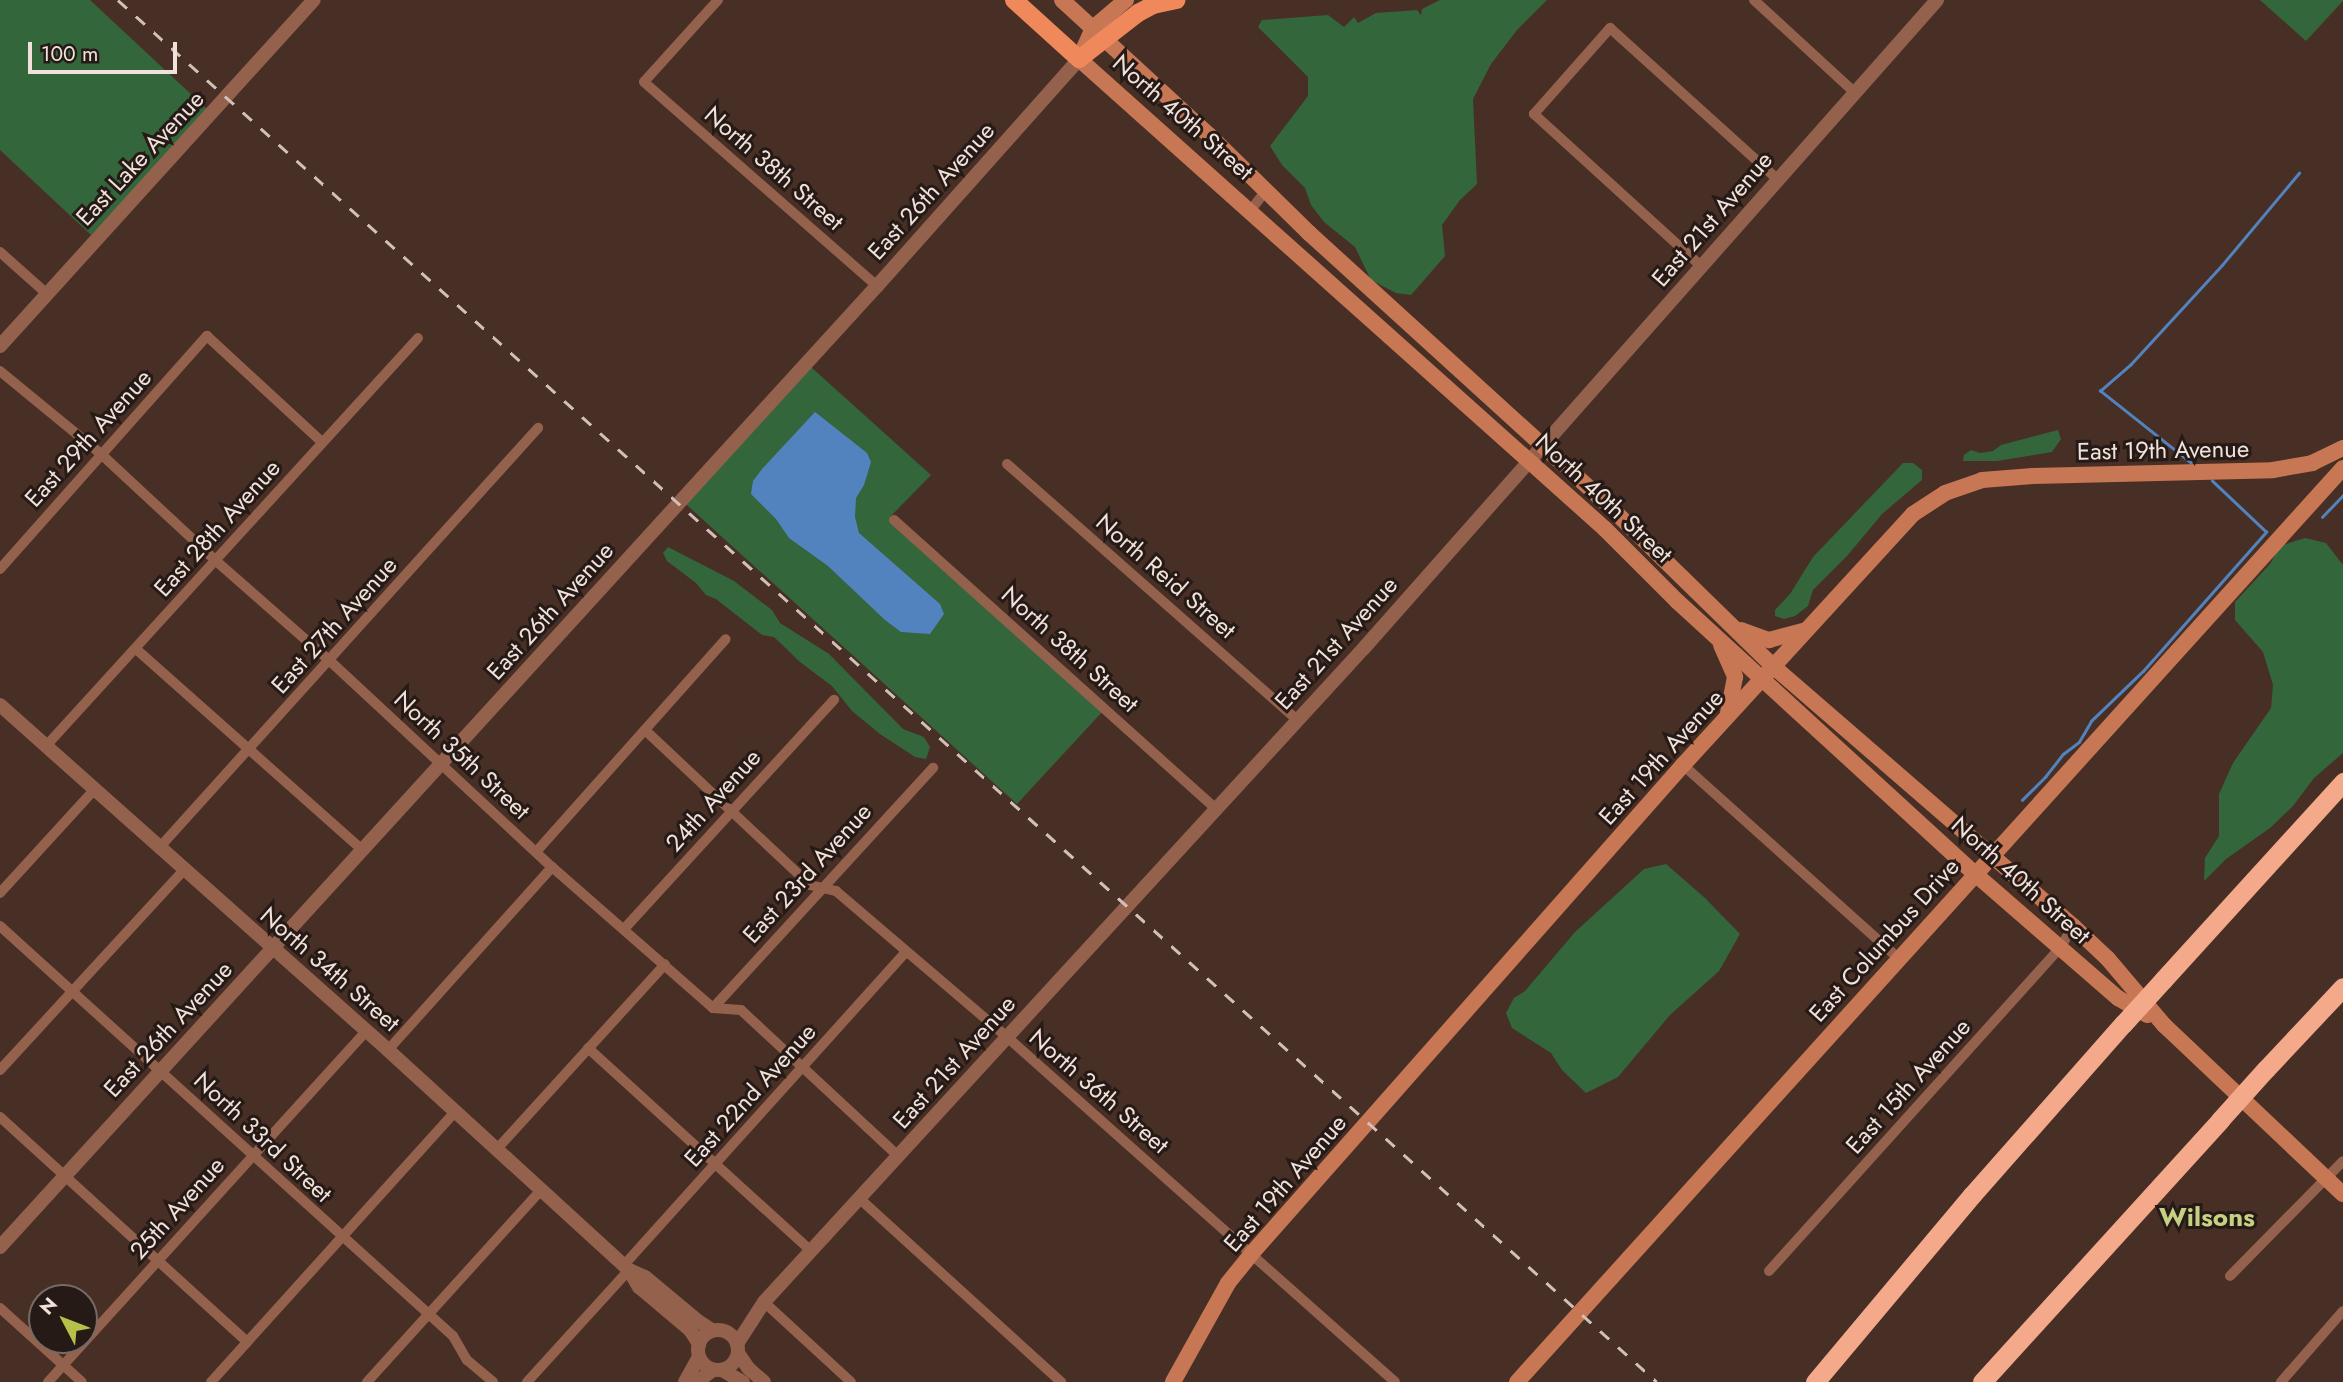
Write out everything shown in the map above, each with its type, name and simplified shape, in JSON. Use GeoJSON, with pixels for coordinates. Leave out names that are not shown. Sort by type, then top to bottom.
{"type":"FeatureCollection","features":[{"type":"Feature","properties":{"kind":"highway"},"geometry":{"type":"LineString","coordinates":[[1815,1382],[1972,1195],[2343,782]]}},
{"type":"Feature","properties":{"kind":"highway"},"geometry":{"type":"LineString","coordinates":[[2309,821],[2343,787]]}},
{"type":"Feature","properties":{"kind":"highway"},"geometry":{"type":"LineString","coordinates":[[1982,1382],[2343,987]]}},
{"type":"Feature","properties":{"kind":"main road","name":"North 40th Street"},"geometry":{"type":"LineString","coordinates":[[1014,0],[1530,461],[1719,639],[1769,673],[2073,926],[2108,959],[2164,1025],[2343,1194]]}},
{"type":"Feature","properties":{"kind":"main road","name":"North 40th Street"},"geometry":{"type":"LineString","coordinates":[[1062,0],[1542,445],[1730,625],[1769,673],[1974,873],[2118,998],[2164,1025]]}},
{"type":"Feature","properties":{"kind":"main road"},"geometry":{"type":"LineString","coordinates":[[1079,59],[1126,0]]}},
{"type":"Feature","properties":{"kind":"main road"},"geometry":{"type":"LineString","coordinates":[[1099,33],[1153,5],[1176,0]]}},
{"type":"Feature","properties":{"kind":"main road"},"geometry":{"type":"LineString","coordinates":[[1415,359],[1429,343]]}},
{"type":"Feature","properties":{"kind":"main road","name":"East 19th Avenue"},"geometry":{"type":"LineString","coordinates":[[1173,1382],[1228,1283],[1252,1253],[1683,765],[1898,528],[1930,501],[1963,485],[2001,477],[2246,472],[2312,463],[2343,448]]}},
{"type":"Feature","properties":{"kind":"main road"},"geometry":{"type":"LineString","coordinates":[[2312,463],[2320,475],[2322,490]]}},
{"type":"Feature","properties":{"kind":"main road","name":"East Columbus Drive"},"geometry":{"type":"LineString","coordinates":[[1517,1382],[1974,873],[1992,857],[2343,468]]}},
{"type":"Feature","properties":{"kind":"main road"},"geometry":{"type":"LineString","coordinates":[[1730,625],[1769,640],[1808,629]]}},
{"type":"Feature","properties":{"kind":"main road"},"geometry":{"type":"LineString","coordinates":[[1719,639],[1735,677],[1733,701],[1726,718]]}},
{"type":"Feature","properties":{"kind":"street","name":"East Lake Avenue"},"geometry":{"type":"LineString","coordinates":[[0,346],[314,0]]}},
{"type":"Feature","properties":{"kind":"street","name":"North 38th Street"},"geometry":{"type":"LineString","coordinates":[[718,0],[644,82],[877,286]]}},
{"type":"Feature","properties":{"kind":"street"},"geometry":{"type":"LineString","coordinates":[[1754,0],[1854,92]]}},
{"type":"Feature","properties":{"kind":"street","name":"East 21st Avenue"},"geometry":{"type":"LineString","coordinates":[[717,1370],[734,1362],[738,1348],[762,1305],[1125,905],[1217,810],[1530,461],[1933,1]]}},
{"type":"Feature","properties":{"kind":"street"},"geometry":{"type":"LineString","coordinates":[[1701,266],[1534,114],[1610,28],[1777,179]]}},
{"type":"Feature","properties":{"kind":"street","name":"East 26th Avenue"},"geometry":{"type":"LineString","coordinates":[[0,1247],[159,1070],[442,765],[1079,59]]}},
{"type":"Feature","properties":{"kind":"street"},"geometry":{"type":"LineString","coordinates":[[1251,210],[1266,190]]}},
{"type":"Feature","properties":{"kind":"street"},"geometry":{"type":"LineString","coordinates":[[0,251],[47,293]]}},
{"type":"Feature","properties":{"kind":"street","name":"East 29th Avenue"},"geometry":{"type":"LineString","coordinates":[[0,569],[207,335],[322,442]]}},
{"type":"Feature","properties":{"kind":"street","name":"East 28th Avenue"},"geometry":{"type":"LineString","coordinates":[[46,746],[418,338]]}},
{"type":"Feature","properties":{"kind":"street","name":"North 35th Street"},"geometry":{"type":"LineString","coordinates":[[0,371],[101,454],[552,867],[713,1008]]}},
{"type":"Feature","properties":{"kind":"street","name":"East 27th Avenue"},"geometry":{"type":"LineString","coordinates":[[159,848],[538,428]]}},
{"type":"Feature","properties":{"kind":"street","name":"North Reid Street"},"geometry":{"type":"LineString","coordinates":[[1007,464],[1297,720]]}},
{"type":"Feature","properties":{"kind":"street","name":"North 38th Street"},"geometry":{"type":"LineString","coordinates":[[894,520],[1217,810]]}},
{"type":"Feature","properties":{"kind":"street"},"geometry":{"type":"LineString","coordinates":[[536,852],[726,639]]}},
{"type":"Feature","properties":{"kind":"street"},"geometry":{"type":"LineString","coordinates":[[136,649],[362,850]]}},
{"type":"Feature","properties":{"kind":"street","name":"24th Avenue"},"geometry":{"type":"LineString","coordinates":[[624,929],[834,700]]}},
{"type":"Feature","properties":{"kind":"street","name":"North 34th Street"},"geometry":{"type":"LineString","coordinates":[[0,706],[388,1050],[626,1267],[645,1277],[720,1331],[738,1348]]}},
{"type":"Feature","properties":{"kind":"street","name":"North 36th Street"},"geometry":{"type":"LineString","coordinates":[[645,730],[810,885],[836,891],[1252,1253],[1395,1382]]}},
{"type":"Feature","properties":{"kind":"street"},"geometry":{"type":"LineString","coordinates":[[1683,765],[1898,958]]}},
{"type":"Feature","properties":{"kind":"street","name":"East 23rd Avenue"},"geometry":{"type":"LineString","coordinates":[[713,1008],[933,768]]}},
{"type":"Feature","properties":{"kind":"street"},"geometry":{"type":"LineString","coordinates":[[0,893],[94,790]]}},
{"type":"Feature","properties":{"kind":"street"},"geometry":{"type":"LineString","coordinates":[[388,1050],[552,867]]}},
{"type":"Feature","properties":{"kind":"street"},"geometry":{"type":"LineString","coordinates":[[0,1070],[184,870]]}},
{"type":"Feature","properties":{"kind":"street","name":"North 33rd Street"},"geometry":{"type":"LineString","coordinates":[[0,926],[453,1336],[467,1360],[493,1382]]}},
{"type":"Feature","properties":{"kind":"street","name":"East 15th Avenue"},"geometry":{"type":"LineString","coordinates":[[1769,1271],[2060,948],[2073,926]]}},
{"type":"Feature","properties":{"kind":"street","name":"East 22nd Avenue"},"geometry":{"type":"LineString","coordinates":[[527,1382],[906,952]]}},
{"type":"Feature","properties":{"kind":"street"},"geometry":{"type":"LineString","coordinates":[[496,1150],[664,964]]}},
{"type":"Feature","properties":{"kind":"street"},"geometry":{"type":"LineString","coordinates":[[713,1008],[741,1010],[899,1157]]}},
{"type":"Feature","properties":{"kind":"street","name":"25th Avenue"},"geometry":{"type":"LineString","coordinates":[[48,1382],[366,1031]]}},
{"type":"Feature","properties":{"kind":"street"},"geometry":{"type":"LineString","coordinates":[[588,1048],[811,1252]]}},
{"type":"Feature","properties":{"kind":"street"},"geometry":{"type":"LineString","coordinates":[[211,1382],[454,1112]]}},
{"type":"Feature","properties":{"kind":"street"},"geometry":{"type":"LineString","coordinates":[[0,1117],[247,1342]]}},
{"type":"Feature","properties":{"kind":"street"},"geometry":{"type":"LineString","coordinates":[[2230,1276],[2343,1161]]}},
{"type":"Feature","properties":{"kind":"street"},"geometry":{"type":"LineString","coordinates":[[367,1382],[541,1190]]}},
{"type":"Feature","properties":{"kind":"street"},"geometry":{"type":"LineString","coordinates":[[860,1199],[1061,1382]]}},
{"type":"Feature","properties":{"kind":"street","name":"North 34th Street"},"geometry":{"type":"LineString","coordinates":[[626,1267],[639,1287],[690,1330],[699,1350],[717,1370]]}},
{"type":"Feature","properties":{"kind":"street"},"geometry":{"type":"LineString","coordinates":[[762,1305],[852,1382]]}},
{"type":"Feature","properties":{"kind":"street","name":"East 21st Avenue"},"geometry":{"type":"LineString","coordinates":[[699,1350],[720,1331],[762,1305]]}},
{"type":"Feature","properties":{"kind":"street"},"geometry":{"type":"LineString","coordinates":[[0,1308],[82,1382]]}},
{"type":"Feature","properties":{"kind":"street"},"geometry":{"type":"LineString","coordinates":[[2281,1382],[2343,1311]]}},
{"type":"Feature","properties":{"kind":"street"},"geometry":{"type":"LineString","coordinates":[[738,1348],[748,1368],[764,1382]]}},
{"type":"Feature","properties":{"kind":"street"},"geometry":{"type":"LineString","coordinates":[[685,1382],[699,1350]]}},
{"type":"Feature","properties":{"kind":"street"},"geometry":{"type":"LineString","coordinates":[[697,1382],[717,1370],[743,1382]]}},
{"type":"Feature","properties":{"kind":"green space"},"geometry":{"type":"Polygon","coordinates":[[[0,0],[90,0],[208,110],[91,235],[0,150],[0,0]]]}},
{"type":"Feature","properties":{"kind":"green space"},"geometry":{"type":"Polygon","coordinates":[[[1440,0],[1547,0],[1517,30],[1491,64],[1473,99],[1477,184],[1460,200],[1442,225],[1445,256],[1411,295],[1396,293],[1371,280],[1355,247],[1324,222],[1311,205],[1305,188],[1282,165],[1270,146],[1308,96],[1308,77],[1258,27],[1262,20],[1328,15],[1344,27],[1354,17],[1358,23],[1376,13],[1417,10],[1421,15],[1422,9],[1440,0]]]}},
{"type":"Feature","properties":{"kind":"green space"},"geometry":{"type":"Polygon","coordinates":[[[2260,0],[2343,0],[2343,1],[2306,41],[2260,0]]]}},
{"type":"Feature","properties":{"kind":"green space"},"geometry":{"type":"Polygon","coordinates":[[[802,359],[931,475],[890,517],[1103,711],[1017,804],[678,497],[802,359]]]}},
{"type":"Feature","properties":{"kind":"green space"},"geometry":{"type":"Polygon","coordinates":[[[2058,430],[2061,439],[2052,452],[1997,461],[1963,461],[1964,455],[1971,450],[1980,453],[1993,451],[2001,445],[2058,430]]]}},
{"type":"Feature","properties":{"kind":"green space"},"geometry":{"type":"Polygon","coordinates":[[[1903,463],[1913,463],[1922,470],[1922,480],[1882,514],[1847,556],[1813,590],[1808,606],[1795,616],[1784,619],[1775,616],[1775,610],[1790,594],[1813,557],[1903,463]]]}},
{"type":"Feature","properties":{"kind":"green space"},"geometry":{"type":"Polygon","coordinates":[[[2305,538],[2326,543],[2343,565],[2343,753],[2314,778],[2293,806],[2270,828],[2226,859],[2204,881],[2205,858],[2219,836],[2219,794],[2233,763],[2271,708],[2273,685],[2263,652],[2235,620],[2235,602],[2270,564],[2280,546],[2305,538]]]}},
{"type":"Feature","properties":{"kind":"green space"},"geometry":{"type":"Polygon","coordinates":[[[668,547],[734,581],[772,610],[780,623],[829,654],[903,729],[924,737],[930,747],[926,759],[915,757],[880,734],[852,711],[832,686],[800,662],[774,637],[762,635],[716,599],[706,595],[696,583],[667,561],[663,553],[668,547]]]}},
{"type":"Feature","properties":{"kind":"green space"},"geometry":{"type":"Polygon","coordinates":[[[1666,864],[1705,898],[1740,934],[1719,971],[1670,1015],[1618,1077],[1586,1093],[1562,1070],[1551,1053],[1512,1028],[1506,1013],[1514,998],[1525,991],[1575,932],[1644,869],[1666,864]]]}},
{"type":"Feature","properties":{"kind":"water"},"geometry":{"type":"Polygon","coordinates":[[[815,412],[867,453],[871,462],[864,485],[856,498],[855,517],[859,533],[940,604],[944,614],[930,634],[901,632],[885,620],[828,566],[789,538],[776,519],[751,494],[753,481],[762,469],[815,412]]]}},
{"type":"Feature","properties":{"kind":"waterway"},"geometry":{"type":"LineString","coordinates":[[2191,463],[2100,391],[2130,365],[2222,265],[2299,173]]}},
{"type":"Feature","properties":{"kind":"waterway"},"geometry":{"type":"LineString","coordinates":[[2022,800],[2063,754],[2079,742],[2091,721],[2143,671],[2266,532],[2212,481]]}},
{"type":"Feature","properties":{"kind":"waterway"},"geometry":{"type":"LineString","coordinates":[[2322,517],[2343,495]]}},
{"type":"Feature","properties":{"kind":"railway"},"geometry":{"type":"LineString","coordinates":[[118,0],[1657,1382]]}},
{"type":"Feature","properties":{"kind":"district","name":"Wilsons"},"geometry":{"type":"Point","coordinates":[2207,1218]}}]}
